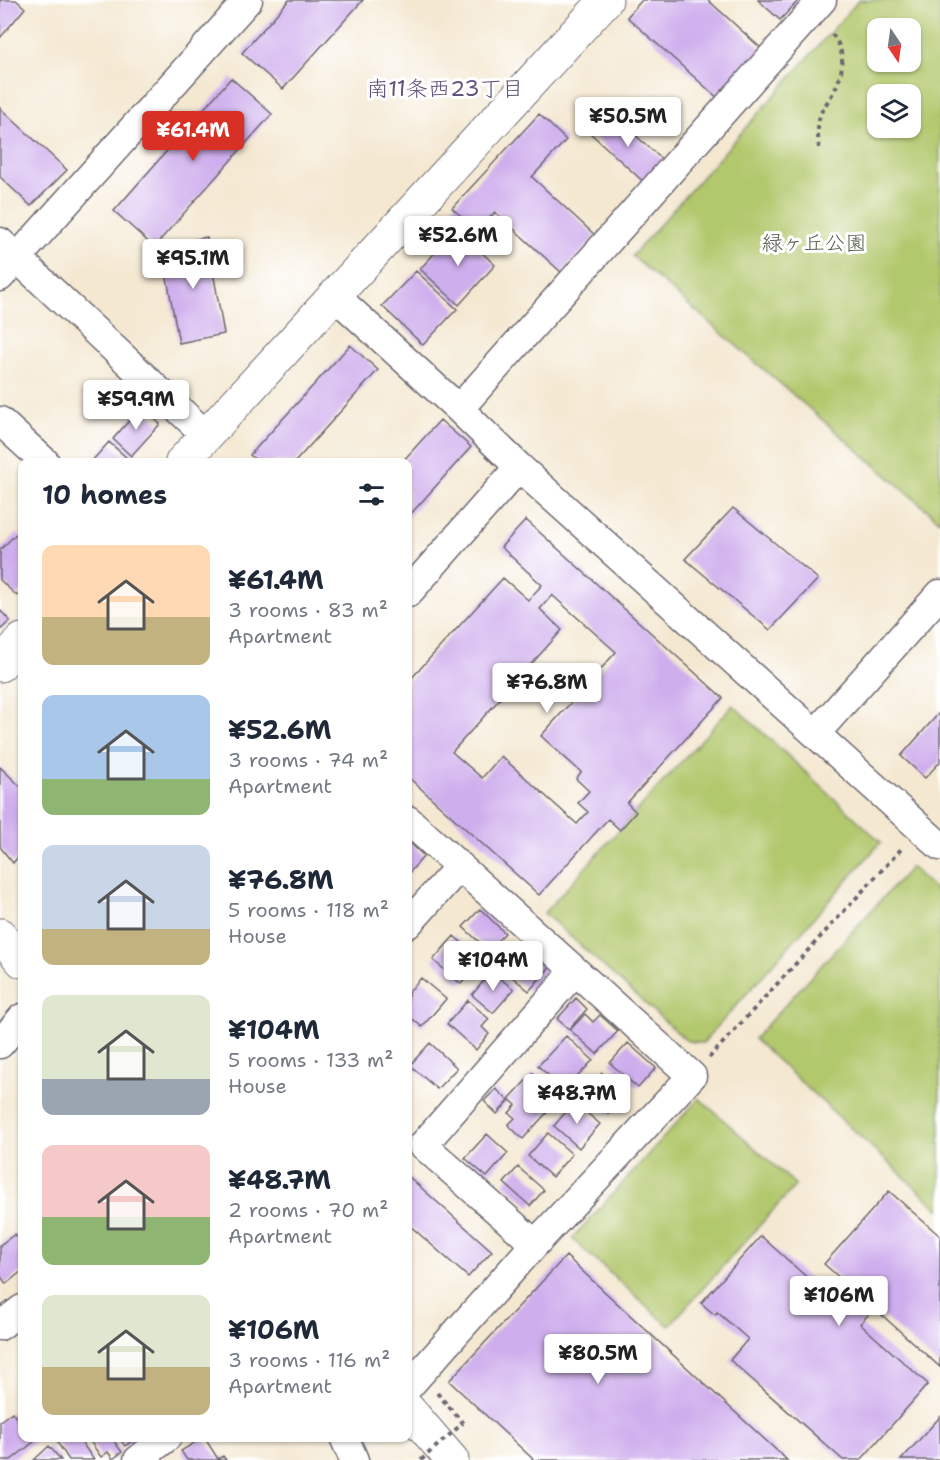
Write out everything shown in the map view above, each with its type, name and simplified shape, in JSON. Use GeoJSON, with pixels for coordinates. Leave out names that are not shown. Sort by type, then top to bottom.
{"type":"FeatureCollection","features":[{"type":"Feature","properties":{"kind":"street"},"geometry":{"type":"LineString","coordinates":[[248,0],[6,259],[196,452],[335,296],[606,0]]}},
{"type":"Feature","properties":{"kind":"street"},"geometry":{"type":"LineString","coordinates":[[459,409],[823,13]]}},
{"type":"Feature","properties":{"kind":"street"},"geometry":{"type":"LineString","coordinates":[[335,296],[519,467],[940,846]]}},
{"type":"Feature","properties":{"kind":"street"},"geometry":{"type":"LineString","coordinates":[[0,421],[41,458]]}},
{"type":"Feature","properties":{"kind":"street"},"geometry":{"type":"LineString","coordinates":[[412,588],[519,467]]}},
{"type":"Feature","properties":{"kind":"street"},"geometry":{"type":"LineString","coordinates":[[816,734],[940,594]]}},
{"type":"Feature","properties":{"kind":"street"},"geometry":{"type":"LineString","coordinates":[[0,665],[18,645]]}},
{"type":"Feature","properties":{"kind":"street"},"geometry":{"type":"LineString","coordinates":[[412,824],[692,1076],[535,1244],[421,1388]]}},
{"type":"Feature","properties":{"kind":"street"},"geometry":{"type":"LineString","coordinates":[[412,920],[460,866]]}},
{"type":"Feature","properties":{"kind":"street"},"geometry":{"type":"LineString","coordinates":[[0,935],[18,956]]}},
{"type":"Feature","properties":{"kind":"street"},"geometry":{"type":"LineString","coordinates":[[535,1244],[423,1145],[575,971]]}},
{"type":"Feature","properties":{"kind":"street"},"geometry":{"type":"LineString","coordinates":[[0,1044],[18,1023]]}},
{"type":"Feature","properties":{"kind":"street"},"geometry":{"type":"LineString","coordinates":[[0,1326],[18,1312]]}},
{"type":"Feature","properties":{"kind":"street"},"geometry":{"type":"LineString","coordinates":[[412,1414],[452,1460]]}},
{"type":"Feature","properties":{"kind":"street"},"geometry":{"type":"LineString","coordinates":[[138,1460],[161,1442]]}},
{"type":"Feature","properties":{"kind":"path"},"geometry":{"type":"LineString","coordinates":[[819,148],[820,115],[835,89],[844,62],[838,39],[823,13]]}},
{"type":"Feature","properties":{"kind":"path"},"geometry":{"type":"LineString","coordinates":[[702,1065],[894,856]]}},
{"type":"Feature","properties":{"kind":"path"},"geometry":{"type":"LineString","coordinates":[[421,1388],[463,1424],[421,1460]]}},
{"type":"Feature","properties":{"kind":"green space","name":"緑ヶ丘公園"},"geometry":{"type":"Polygon","coordinates":[[[859,0],[934,0],[940,5],[940,521],[632,256],[859,0]]]}},
{"type":"Feature","properties":{"kind":"green space"},"geometry":{"type":"Polygon","coordinates":[[[733,705],[881,842],[703,1043],[687,1041],[544,913],[733,705]]]}},
{"type":"Feature","properties":{"kind":"green space"},"geometry":{"type":"Polygon","coordinates":[[[911,867],[940,894],[940,1210],[754,1039],[911,867]]]}},
{"type":"Feature","properties":{"kind":"green space"},"geometry":{"type":"Polygon","coordinates":[[[699,1098],[796,1185],[669,1326],[572,1239],[699,1098]]]}},
{"type":"Feature","properties":{"kind":"building"},"geometry":{"type":"Polygon","coordinates":[[[0,0],[16,0],[25,8],[0,38],[0,0]]]}},
{"type":"Feature","properties":{"kind":"building"},"geometry":{"type":"Polygon","coordinates":[[[289,0],[363,0],[283,89],[242,53],[289,0]]]}},
{"type":"Feature","properties":{"kind":"building"},"geometry":{"type":"Polygon","coordinates":[[[642,0],[708,0],[764,51],[720,100],[627,17],[642,0]]]}},
{"type":"Feature","properties":{"kind":"building"},"geometry":{"type":"Polygon","coordinates":[[[758,0],[799,0],[780,20],[758,0]]]}},
{"type":"Feature","properties":{"kind":"building"},"geometry":{"type":"Polygon","coordinates":[[[231,78],[272,114],[154,247],[114,211],[231,78]]]}},
{"type":"Feature","properties":{"kind":"building"},"geometry":{"type":"Polygon","coordinates":[[[0,108],[67,170],[31,206],[0,177],[0,108]]]}},
{"type":"Feature","properties":{"kind":"building"},"geometry":{"type":"Polygon","coordinates":[[[607,109],[668,165],[648,186],[588,131],[607,109]]]}},
{"type":"Feature","properties":{"kind":"building"},"geometry":{"type":"Polygon","coordinates":[[[539,114],[566,140],[532,177],[596,236],[562,273],[495,212],[477,231],[452,208],[539,114]]]}},
{"type":"Feature","properties":{"kind":"building"},"geometry":{"type":"Polygon","coordinates":[[[457,229],[495,265],[459,305],[420,269],[457,229]]]}},
{"type":"Feature","properties":{"kind":"building"},"geometry":{"type":"Polygon","coordinates":[[[207,237],[224,334],[179,343],[161,246],[207,237]]]}},
{"type":"Feature","properties":{"kind":"building"},"geometry":{"type":"Polygon","coordinates":[[[416,271],[457,309],[423,345],[382,306],[416,271]]]}},
{"type":"Feature","properties":{"kind":"building"},"geometry":{"type":"Polygon","coordinates":[[[350,345],[378,370],[299,458],[253,458],[250,455],[350,345]]]}},
{"type":"Feature","properties":{"kind":"building"},"geometry":{"type":"Polygon","coordinates":[[[141,407],[160,424],[131,456],[113,439],[141,407]]]}},
{"type":"Feature","properties":{"kind":"building"},"geometry":{"type":"Polygon","coordinates":[[[440,420],[471,447],[412,513],[412,458],[406,458],[440,420]]]}},
{"type":"Feature","properties":{"kind":"building"},"geometry":{"type":"Polygon","coordinates":[[[109,442],[127,458],[95,458],[109,442]]]}},
{"type":"Feature","properties":{"kind":"building"},"geometry":{"type":"Polygon","coordinates":[[[733,508],[818,579],[770,630],[685,559],[733,508]]]}},
{"type":"Feature","properties":{"kind":"building"},"geometry":{"type":"Polygon","coordinates":[[[526,520],[723,698],[627,803],[636,812],[620,830],[608,819],[539,895],[412,781],[412,678],[503,578],[528,600],[542,585],[501,547],[526,520]],[[552,595],[540,609],[562,630],[452,752],[482,778],[501,756],[577,824],[588,812],[578,803],[589,791],[576,779],[581,772],[541,736],[616,652],[552,595]]]}},
{"type":"Feature","properties":{"kind":"building"},"geometry":{"type":"Polygon","coordinates":[[[18,534],[17,596],[0,580],[0,550],[18,534]]]}},
{"type":"Feature","properties":{"kind":"building"},"geometry":{"type":"Polygon","coordinates":[[[0,610],[10,621],[0,630],[0,610]]]}},
{"type":"Feature","properties":{"kind":"building"},"geometry":{"type":"Polygon","coordinates":[[[940,712],[940,762],[925,778],[901,756],[940,712]]]}},
{"type":"Feature","properties":{"kind":"building"},"geometry":{"type":"Polygon","coordinates":[[[0,767],[18,784],[18,857],[13,863],[0,847],[0,767]]]}},
{"type":"Feature","properties":{"kind":"building"},"geometry":{"type":"Polygon","coordinates":[[[412,845],[424,856],[412,870],[412,845]]]}},
{"type":"Feature","properties":{"kind":"building"},"geometry":{"type":"Polygon","coordinates":[[[480,909],[505,933],[488,950],[463,927],[480,909]]]}},
{"type":"Feature","properties":{"kind":"building"},"geometry":{"type":"Polygon","coordinates":[[[454,936],[482,960],[461,984],[433,960],[454,936]]]}},
{"type":"Feature","properties":{"kind":"building"},"geometry":{"type":"Polygon","coordinates":[[[526,947],[550,967],[529,991],[505,971],[526,947]]]}},
{"type":"Feature","properties":{"kind":"building"},"geometry":{"type":"Polygon","coordinates":[[[491,972],[514,989],[493,1013],[472,995],[491,972]]]}},
{"type":"Feature","properties":{"kind":"building"},"geometry":{"type":"Polygon","coordinates":[[[421,978],[446,999],[422,1027],[412,1018],[412,988],[421,978]]]}},
{"type":"Feature","properties":{"kind":"building"},"geometry":{"type":"Polygon","coordinates":[[[576,998],[587,1009],[569,1029],[557,1019],[576,998]]]}},
{"type":"Feature","properties":{"kind":"building"},"geometry":{"type":"Polygon","coordinates":[[[468,1000],[489,1019],[482,1027],[489,1034],[476,1050],[447,1024],[468,1000]]]}},
{"type":"Feature","properties":{"kind":"building"},"geometry":{"type":"Polygon","coordinates":[[[585,1014],[593,1022],[600,1015],[618,1031],[597,1054],[570,1030],[585,1014]]]}},
{"type":"Feature","properties":{"kind":"building"},"geometry":{"type":"Polygon","coordinates":[[[566,1036],[593,1060],[565,1090],[538,1066],[566,1036]]]}},
{"type":"Feature","properties":{"kind":"building"},"geometry":{"type":"Polygon","coordinates":[[[430,1043],[457,1068],[437,1089],[412,1067],[412,1063],[430,1043]]]}},
{"type":"Feature","properties":{"kind":"building"},"geometry":{"type":"Polygon","coordinates":[[[628,1043],[656,1068],[638,1088],[610,1063],[628,1043]]]}},
{"type":"Feature","properties":{"kind":"building"},"geometry":{"type":"Polygon","coordinates":[[[533,1073],[560,1098],[523,1139],[508,1125],[515,1118],[509,1113],[516,1105],[509,1099],[533,1073]]]}},
{"type":"Feature","properties":{"kind":"building"},"geometry":{"type":"Polygon","coordinates":[[[602,1073],[626,1094],[609,1114],[584,1093],[602,1073]]]}},
{"type":"Feature","properties":{"kind":"building"},"geometry":{"type":"Polygon","coordinates":[[[496,1089],[509,1101],[497,1114],[484,1101],[496,1089]]]}},
{"type":"Feature","properties":{"kind":"building"},"geometry":{"type":"Polygon","coordinates":[[[574,1102],[600,1124],[579,1148],[554,1126],[574,1102]]]}},
{"type":"Feature","properties":{"kind":"building"},"geometry":{"type":"Polygon","coordinates":[[[548,1133],[572,1154],[552,1177],[528,1156],[548,1133]]]}},
{"type":"Feature","properties":{"kind":"building"},"geometry":{"type":"Polygon","coordinates":[[[487,1134],[508,1153],[487,1177],[465,1158],[487,1134]]]}},
{"type":"Feature","properties":{"kind":"building"},"geometry":{"type":"Polygon","coordinates":[[[518,1167],[544,1190],[530,1206],[504,1183],[518,1167]]]}},
{"type":"Feature","properties":{"kind":"building"},"geometry":{"type":"Polygon","coordinates":[[[412,1180],[492,1251],[468,1277],[412,1228],[412,1180]]]}},
{"type":"Feature","properties":{"kind":"building"},"geometry":{"type":"Polygon","coordinates":[[[889,1191],[940,1236],[940,1367],[874,1308],[860,1324],[928,1384],[861,1460],[843,1460],[730,1360],[748,1339],[717,1312],[715,1315],[701,1303],[761,1236],[842,1309],[857,1293],[824,1264],[889,1191]]]}},
{"type":"Feature","properties":{"kind":"building"},"geometry":{"type":"Polygon","coordinates":[[[15,1234],[18,1238],[18,1274],[6,1284],[0,1275],[0,1245],[15,1234]]]}},
{"type":"Feature","properties":{"kind":"building"},"geometry":{"type":"Polygon","coordinates":[[[566,1256],[787,1460],[534,1460],[449,1381],[566,1256]]]}},
{"type":"Feature","properties":{"kind":"building"},"geometry":{"type":"Polygon","coordinates":[[[12,1412],[18,1420],[18,1442],[34,1442],[11,1460],[0,1460],[0,1421],[12,1412]]]}},
{"type":"Feature","properties":{"kind":"building"},"geometry":{"type":"Polygon","coordinates":[[[940,1417],[940,1460],[901,1460],[940,1417]]]}},
{"type":"Feature","properties":{"kind":"building"},"geometry":{"type":"Polygon","coordinates":[[[57,1442],[81,1442],[94,1460],[69,1460],[57,1442]]]}},
{"type":"Feature","properties":{"kind":"building"},"geometry":{"type":"Polygon","coordinates":[[[90,1442],[115,1442],[122,1452],[113,1459],[108,1452],[101,1457],[90,1442]]]}},
{"type":"Feature","properties":{"kind":"building"},"geometry":{"type":"Polygon","coordinates":[[[196,1442],[207,1442],[218,1459],[223,1456],[226,1460],[187,1460],[181,1451],[196,1442]]]}},
{"type":"Feature","properties":{"kind":"building"},"geometry":{"type":"Polygon","coordinates":[[[49,1446],[61,1460],[34,1460],[49,1446]]]}},
{"type":"Feature","properties":{"kind":"district","name":"南11条西23丁目"},"geometry":{"type":"Point","coordinates":[445,88]}}]}
